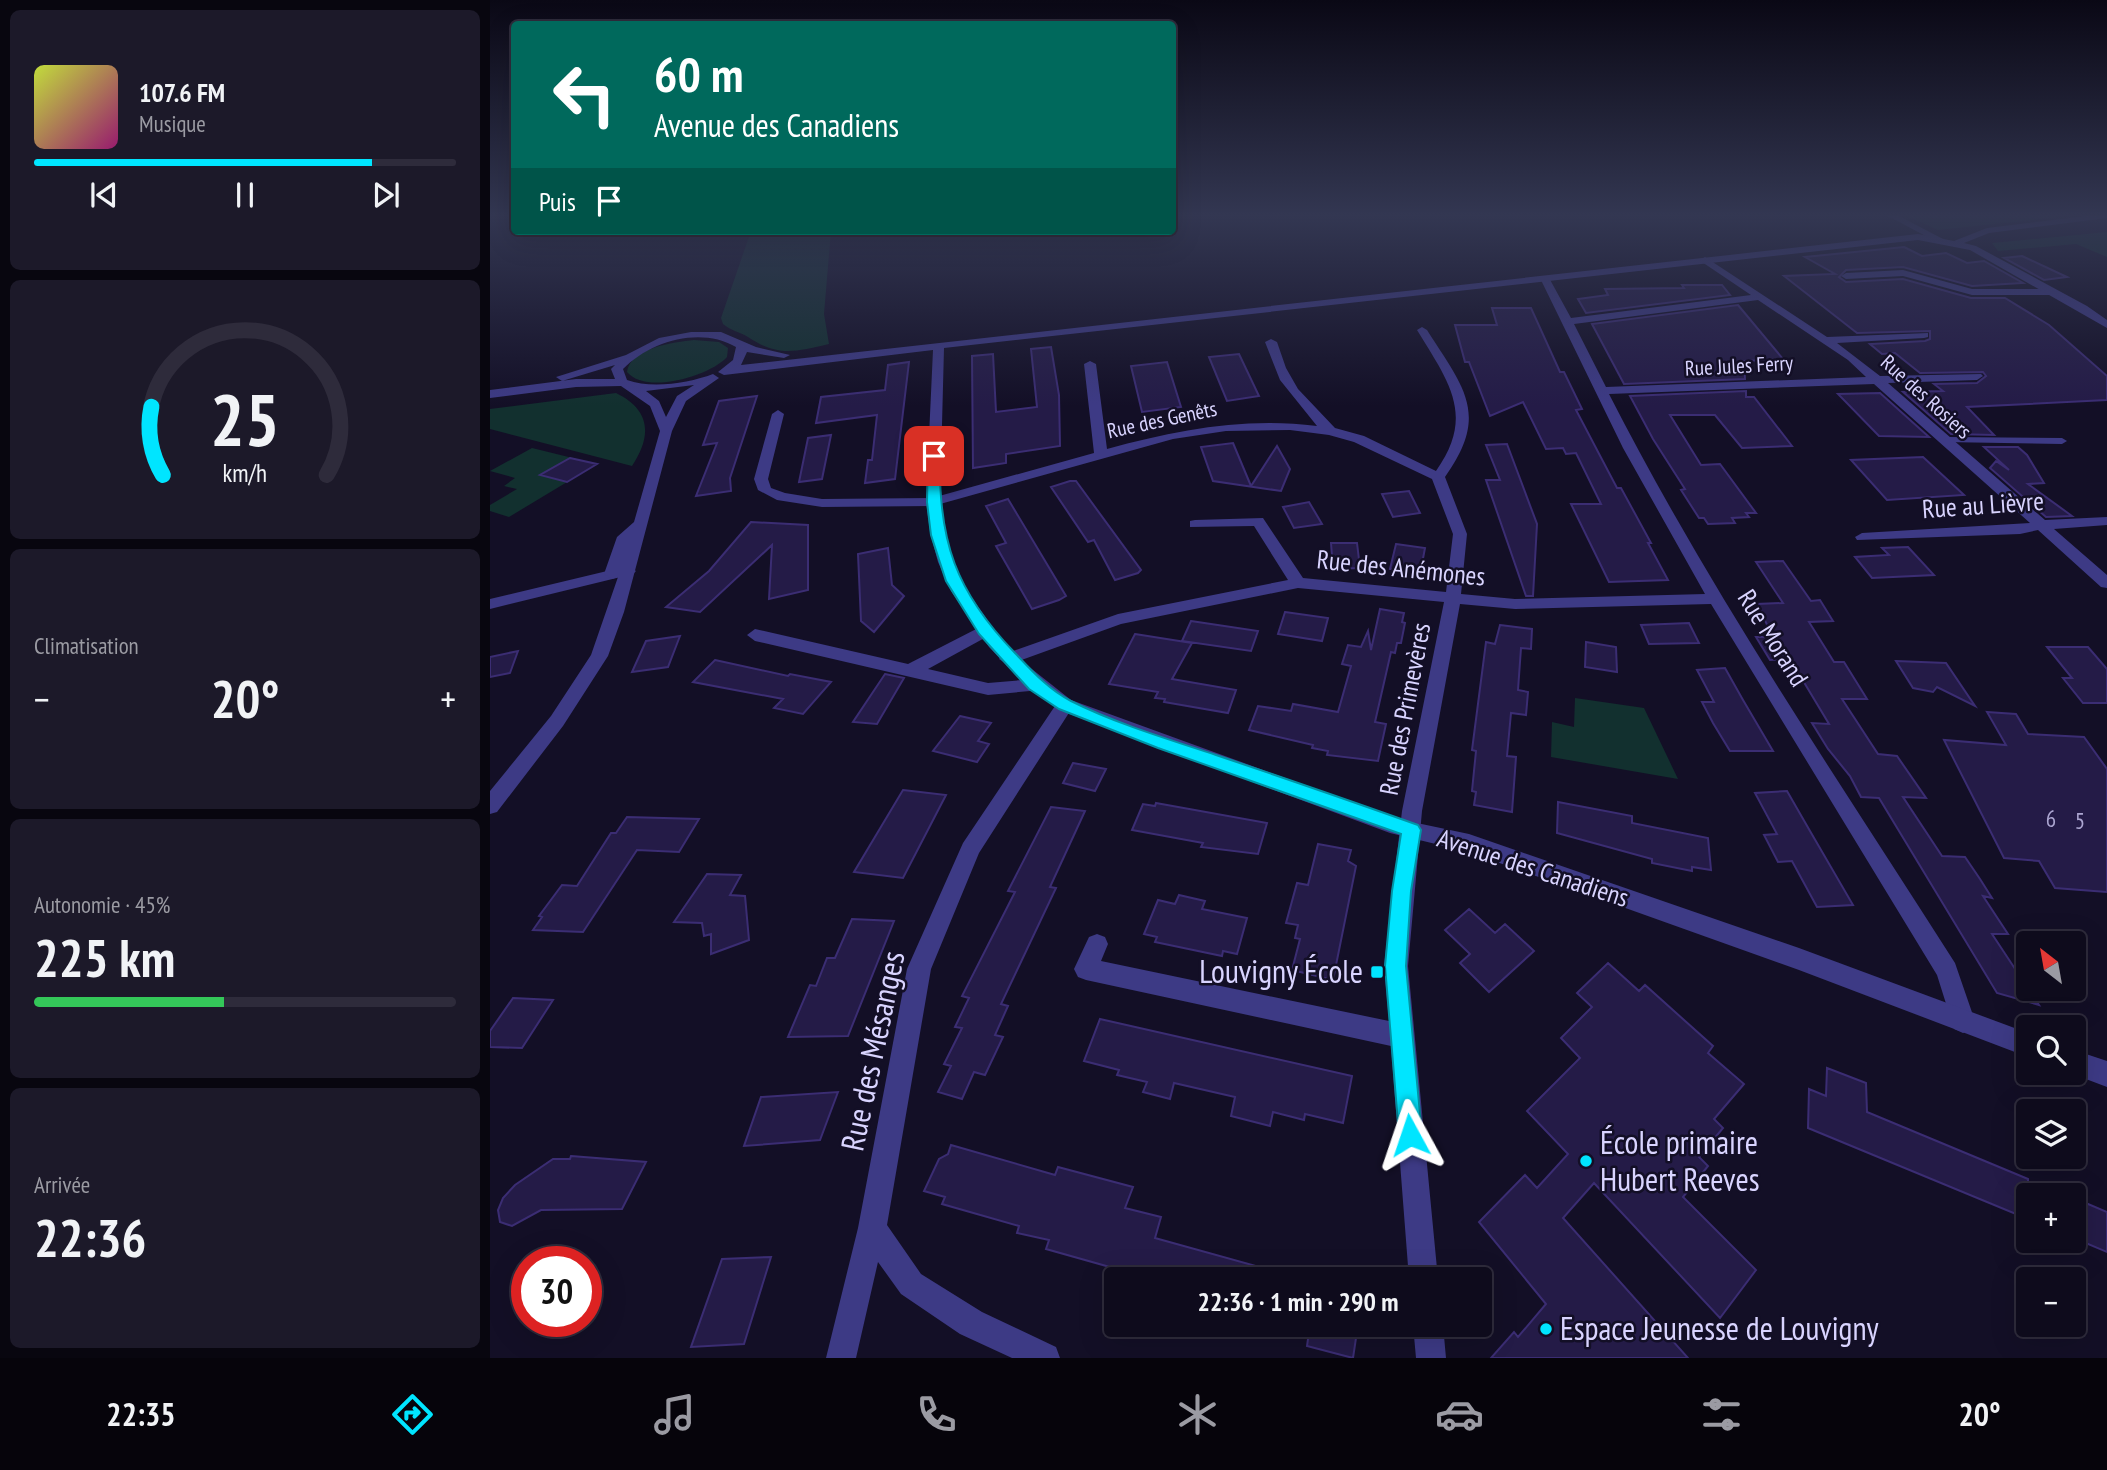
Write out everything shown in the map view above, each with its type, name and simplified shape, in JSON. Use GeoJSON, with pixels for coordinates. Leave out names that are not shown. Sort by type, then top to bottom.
{"type":"FeatureCollection","features":[{"type":"Feature","properties":{"kind":"street"},"geometry":{"type":"LineString","coordinates":[[494,394],[576,383],[656,387],[718,375],[939,345],[1533,279]]}},
{"type":"Feature","properties":{"kind":"street","name":"Rue Morand"},"geometry":{"type":"LineString","coordinates":[[1546,279],[1602,391],[1716,598],[1947,971],[1963,1021]]}},
{"type":"Feature","properties":{"kind":"street","name":"Rue des Rosiers"},"geometry":{"type":"LineString","coordinates":[[1733,279],[1825,340],[1877,379],[2107,583]]}},
{"type":"Feature","properties":{"kind":"street"},"geometry":{"type":"LineString","coordinates":[[1926,279],[1972,292],[2054,292]]}},
{"type":"Feature","properties":{"kind":"street"},"geometry":{"type":"LineString","coordinates":[[2029,279],[2107,326]]}},
{"type":"Feature","properties":{"kind":"street"},"geometry":{"type":"LineString","coordinates":[[1568,322],[1759,297]]}},
{"type":"Feature","properties":{"kind":"street"},"geometry":{"type":"LineString","coordinates":[[1422,330],[1454,383],[1463,407],[1464,429],[1457,455],[1438,477]]}},
{"type":"Feature","properties":{"kind":"street"},"geometry":{"type":"LineString","coordinates":[[494,394],[625,358],[645,348],[688,337],[718,335],[767,354],[858,355]]}},
{"type":"Feature","properties":{"kind":"street"},"geometry":{"type":"LineString","coordinates":[[1825,340],[1924,335]]}},
{"type":"Feature","properties":{"kind":"street"},"geometry":{"type":"LineString","coordinates":[[1271,342],[1275,360],[1286,381],[1305,407],[1330,431]]}},
{"type":"Feature","properties":{"kind":"street"},"geometry":{"type":"LineString","coordinates":[[490,806],[557,721],[599,656],[620,572],[641,523],[666,431],[681,399],[736,365],[742,356],[741,345]]}},
{"type":"Feature","properties":{"kind":"street","name":"Avenue des Canadiens"},"geometry":{"type":"LineString","coordinates":[[939,345],[933,502],[938,535],[954,581],[984,631],[1008,659],[1035,685],[1065,705],[1164,744],[1411,830],[1469,843],[1799,959],[2016,1041]]}},
{"type":"Feature","properties":{"kind":"street"},"geometry":{"type":"LineString","coordinates":[[625,358],[617,369],[627,384],[654,404],[666,431]]}},
{"type":"Feature","properties":{"kind":"street"},"geometry":{"type":"LineString","coordinates":[[1090,364],[1101,455]]}},
{"type":"Feature","properties":{"kind":"street","name":"Rue Jules Ferry"},"geometry":{"type":"LineString","coordinates":[[1602,391],[1977,376]]}},
{"type":"Feature","properties":{"kind":"street","name":"Rue des Genêts"},"geometry":{"type":"LineString","coordinates":[[778,414],[761,479],[765,490],[782,497],[822,503],[933,502],[1172,435],[1226,427],[1290,426],[1330,431],[1359,439],[1438,477]]}},
{"type":"Feature","properties":{"kind":"street","name":"Rue des Primevères"},"geometry":{"type":"LineString","coordinates":[[1422,1267],[1396,966],[1412,811],[1453,598],[1460,534],[1438,477]]}},
{"type":"Feature","properties":{"kind":"street"},"geometry":{"type":"LineString","coordinates":[[1195,524],[1258,521],[1298,583]]}},
{"type":"Feature","properties":{"kind":"street","name":"Rue au Lièvre"},"geometry":{"type":"LineString","coordinates":[[1862,537],[2020,530],[2107,521]]}},
{"type":"Feature","properties":{"kind":"street"},"geometry":{"type":"LineString","coordinates":[[490,604],[620,572]]}},
{"type":"Feature","properties":{"kind":"street","name":"Rue des Anémones"},"geometry":{"type":"LineString","coordinates":[[1008,659],[1118,619],[1298,583],[1516,604],[1716,598]]}},
{"type":"Feature","properties":{"kind":"street"},"geometry":{"type":"LineString","coordinates":[[912,670],[984,631]]}},
{"type":"Feature","properties":{"kind":"street"},"geometry":{"type":"LineString","coordinates":[[755,635],[988,689],[1035,685]]}},
{"type":"Feature","properties":{"kind":"street","name":"Rue des Mésanges"},"geometry":{"type":"LineString","coordinates":[[841,1358],[872,1228],[919,969],[970,849],[1065,705]]}},
{"type":"Feature","properties":{"kind":"street"},"geometry":{"type":"LineString","coordinates":[[1097,944],[1086,968],[1402,1036]]}},
{"type":"Feature","properties":{"kind":"street"},"geometry":{"type":"LineString","coordinates":[[2086,1066],[2107,1074]]}},
{"type":"Feature","properties":{"kind":"street"},"geometry":{"type":"LineString","coordinates":[[872,1228],[911,1284],[971,1323],[1045,1358]]}},
{"type":"Feature","properties":{"kind":"street"},"geometry":{"type":"LineString","coordinates":[[1429,1337],[1431,1358]]}},
{"type":"Feature","properties":{"kind":"lane"},"geometry":{"type":"LineString","coordinates":[[1947,440],[2062,441]]}},
{"type":"Feature","properties":{"kind":"green space"},"geometry":{"type":"Polygon","coordinates":[[[734,279],[827,279],[824,314],[829,344],[796,351],[768,348],[729,328],[723,324],[721,318],[734,279]]]}},
{"type":"Feature","properties":{"kind":"green space"},"geometry":{"type":"Polygon","coordinates":[[[694,340],[719,342],[728,348],[727,357],[707,371],[678,380],[648,382],[636,379],[627,372],[630,364],[644,352],[694,340]]]}},
{"type":"Feature","properties":{"kind":"green space"},"geometry":{"type":"Polygon","coordinates":[[[616,393],[636,407],[645,425],[643,444],[632,466],[490,429],[490,409],[616,393]]]}},
{"type":"Feature","properties":{"kind":"green space"},"geometry":{"type":"Polygon","coordinates":[[[532,448],[597,464],[509,517],[490,511],[490,505],[517,489],[504,486],[515,478],[490,471],[532,448]]]}},
{"type":"Feature","properties":{"kind":"green space"},"geometry":{"type":"Polygon","coordinates":[[[1575,698],[1644,708],[1678,779],[1551,757],[1552,722],[1574,727],[1575,698]]]}},
{"type":"Feature","properties":{"kind":"building"},"geometry":{"type":"Polygon","coordinates":[[[1788,279],[1842,279],[1846,282],[1904,279],[1971,298],[2005,298],[2049,325],[2107,376],[2107,400],[1967,407],[1994,435],[1951,434],[1903,392],[1943,391],[1934,384],[1977,383],[1986,376],[1983,372],[1920,373],[1895,353],[1882,354],[1870,344],[1925,341],[1930,339],[1930,331],[1857,333],[1788,279]]]}},
{"type":"Feature","properties":{"kind":"building"},"geometry":{"type":"Polygon","coordinates":[[[1948,279],[2017,279],[2023,283],[1972,286],[1948,279]]]}},
{"type":"Feature","properties":{"kind":"building"},"geometry":{"type":"Polygon","coordinates":[[[1682,285],[1722,285],[1730,295],[1586,313],[1578,299],[1608,295],[1605,289],[1684,288],[1682,285]]]}},
{"type":"Feature","properties":{"kind":"building"},"geometry":{"type":"Polygon","coordinates":[[[1738,305],[1783,359],[1744,361],[1745,379],[1624,384],[1592,324],[1738,305]]]}},
{"type":"Feature","properties":{"kind":"building"},"geometry":{"type":"Polygon","coordinates":[[[1492,308],[1531,308],[1560,372],[1564,372],[1582,409],[1576,410],[1617,488],[1621,488],[1651,543],[1648,543],[1668,580],[1609,582],[1571,504],[1601,504],[1576,453],[1566,454],[1563,448],[1546,449],[1523,402],[1490,416],[1469,362],[1465,362],[1455,325],[1497,325],[1492,308]]]}},
{"type":"Feature","properties":{"kind":"building"},"geometry":{"type":"Polygon","coordinates":[[[1051,347],[1059,395],[1060,446],[1006,454],[1006,463],[973,468],[972,356],[993,354],[996,412],[1037,407],[1031,349],[1051,347]]]}},
{"type":"Feature","properties":{"kind":"building"},"geometry":{"type":"Polygon","coordinates":[[[1239,354],[1259,396],[1227,401],[1209,357],[1239,354]]]}},
{"type":"Feature","properties":{"kind":"building"},"geometry":{"type":"Polygon","coordinates":[[[909,362],[895,479],[865,483],[868,460],[872,460],[877,415],[816,423],[821,397],[885,390],[888,365],[909,362]]]}},
{"type":"Feature","properties":{"kind":"building"},"geometry":{"type":"Polygon","coordinates":[[[1167,362],[1181,407],[1142,412],[1131,366],[1167,362]]]}},
{"type":"Feature","properties":{"kind":"building"},"geometry":{"type":"Polygon","coordinates":[[[1746,391],[1746,397],[1754,397],[1792,446],[1742,448],[1715,415],[1670,415],[1701,465],[1720,464],[1756,513],[1746,513],[1749,517],[1732,518],[1735,523],[1708,524],[1704,518],[1699,518],[1681,490],[1685,489],[1630,396],[1746,391]]]}},
{"type":"Feature","properties":{"kind":"building"},"geometry":{"type":"Polygon","coordinates":[[[1880,393],[1929,437],[1879,436],[1838,394],[1880,393]]]}},
{"type":"Feature","properties":{"kind":"building"},"geometry":{"type":"Polygon","coordinates":[[[757,396],[730,478],[731,491],[696,496],[717,443],[703,445],[719,401],[757,396]]]}},
{"type":"Feature","properties":{"kind":"building"},"geometry":{"type":"Polygon","coordinates":[[[831,435],[822,479],[799,482],[808,438],[831,435]]]}},
{"type":"Feature","properties":{"kind":"building"},"geometry":{"type":"Polygon","coordinates":[[[1233,443],[1251,486],[1277,446],[1290,469],[1281,491],[1213,481],[1201,447],[1233,443]]]}},
{"type":"Feature","properties":{"kind":"building"},"geometry":{"type":"Polygon","coordinates":[[[1507,444],[1537,524],[1533,596],[1526,596],[1486,480],[1500,480],[1486,445],[1507,444]]]}},
{"type":"Feature","properties":{"kind":"building"},"geometry":{"type":"Polygon","coordinates":[[[1984,447],[2018,447],[2027,455],[2044,483],[2028,484],[2072,516],[2046,517],[1990,468],[1996,461],[2009,470],[1984,447]]]}},
{"type":"Feature","properties":{"kind":"building"},"geometry":{"type":"Polygon","coordinates":[[[1923,457],[1964,495],[1887,500],[1851,460],[1923,457]]]}},
{"type":"Feature","properties":{"kind":"building"},"geometry":{"type":"Polygon","coordinates":[[[570,458],[597,464],[567,482],[540,475],[570,458]]]}},
{"type":"Feature","properties":{"kind":"building"},"geometry":{"type":"Polygon","coordinates":[[[1076,481],[1141,570],[1138,573],[1115,580],[1094,540],[1088,542],[1051,487],[1076,481]]]}},
{"type":"Feature","properties":{"kind":"building"},"geometry":{"type":"Polygon","coordinates":[[[1409,491],[1420,513],[1393,517],[1382,494],[1409,491]]]}},
{"type":"Feature","properties":{"kind":"building"},"geometry":{"type":"Polygon","coordinates":[[[1008,499],[1066,596],[1059,600],[1032,609],[996,546],[1006,543],[986,506],[1008,499]]]}},
{"type":"Feature","properties":{"kind":"building"},"geometry":{"type":"Polygon","coordinates":[[[1309,502],[1322,524],[1294,528],[1283,507],[1309,502]]]}},
{"type":"Feature","properties":{"kind":"building"},"geometry":{"type":"Polygon","coordinates":[[[751,522],[808,525],[808,590],[769,599],[772,545],[700,612],[666,607],[709,571],[751,522]]]}},
{"type":"Feature","properties":{"kind":"building"},"geometry":{"type":"Polygon","coordinates":[[[1331,543],[1357,543],[1360,568],[1333,569],[1331,543]]]}},
{"type":"Feature","properties":{"kind":"building"},"geometry":{"type":"Polygon","coordinates":[[[1396,544],[1425,548],[1420,574],[1390,569],[1396,544]]]}},
{"type":"Feature","properties":{"kind":"building"},"geometry":{"type":"Polygon","coordinates":[[[1908,547],[1934,575],[1872,578],[1855,557],[1889,555],[1882,548],[1908,547]]]}},
{"type":"Feature","properties":{"kind":"building"},"geometry":{"type":"Polygon","coordinates":[[[888,548],[892,585],[904,596],[874,632],[861,621],[858,554],[888,548]]]}},
{"type":"Feature","properties":{"kind":"building"},"geometry":{"type":"Polygon","coordinates":[[[1783,561],[1811,601],[1820,600],[1833,621],[1809,622],[1834,662],[1844,662],[1867,699],[1842,699],[1878,754],[1897,756],[1926,798],[1903,797],[1942,856],[1965,857],[1992,898],[1983,896],[2008,934],[1992,934],[2016,970],[2016,998],[1997,993],[1879,798],[1861,797],[1850,776],[1828,749],[1812,723],[1829,724],[1790,659],[1770,660],[1756,637],[1773,637],[1757,604],[1783,603],[1756,562],[1783,561]]]}},
{"type":"Feature","properties":{"kind":"building"},"geometry":{"type":"Polygon","coordinates":[[[1380,609],[1404,613],[1402,622],[1405,623],[1401,643],[1397,643],[1395,653],[1391,652],[1375,722],[1386,724],[1378,761],[1327,755],[1328,751],[1312,748],[1313,745],[1249,730],[1258,706],[1291,711],[1293,704],[1338,712],[1351,666],[1342,664],[1348,645],[1361,647],[1368,631],[1371,650],[1380,609]]]}},
{"type":"Feature","properties":{"kind":"building"},"geometry":{"type":"Polygon","coordinates":[[[1285,612],[1328,618],[1322,641],[1278,634],[1285,612]]]}},
{"type":"Feature","properties":{"kind":"building"},"geometry":{"type":"Polygon","coordinates":[[[1191,621],[1258,631],[1251,651],[1182,641],[1191,621]]]}},
{"type":"Feature","properties":{"kind":"building"},"geometry":{"type":"Polygon","coordinates":[[[1689,623],[1699,643],[1649,644],[1641,625],[1689,623]]]}},
{"type":"Feature","properties":{"kind":"building"},"geometry":{"type":"Polygon","coordinates":[[[1500,625],[1532,629],[1531,649],[1521,648],[1518,690],[1528,692],[1526,715],[1511,713],[1507,756],[1516,757],[1512,812],[1474,805],[1476,792],[1472,791],[1476,751],[1472,750],[1486,642],[1495,644],[1500,625]]]}},
{"type":"Feature","properties":{"kind":"building"},"geometry":{"type":"Polygon","coordinates":[[[1135,634],[1192,643],[1172,679],[1236,690],[1228,713],[1164,702],[1165,699],[1155,698],[1158,692],[1109,684],[1135,634]]]}},
{"type":"Feature","properties":{"kind":"building"},"geometry":{"type":"Polygon","coordinates":[[[680,636],[668,667],[632,672],[646,641],[680,636]]]}},
{"type":"Feature","properties":{"kind":"building"},"geometry":{"type":"Polygon","coordinates":[[[1586,642],[1616,647],[1617,672],[1585,667],[1586,642]]]}},
{"type":"Feature","properties":{"kind":"building"},"geometry":{"type":"Polygon","coordinates":[[[2047,647],[2088,647],[2107,669],[2107,703],[2083,703],[2063,678],[2072,678],[2047,647]]]}},
{"type":"Feature","properties":{"kind":"building"},"geometry":{"type":"Polygon","coordinates":[[[518,651],[510,673],[490,677],[490,657],[518,651]]]}},
{"type":"Feature","properties":{"kind":"building"},"geometry":{"type":"Polygon","coordinates":[[[715,660],[788,676],[790,674],[831,682],[803,714],[774,708],[783,699],[693,682],[715,660]]]}},
{"type":"Feature","properties":{"kind":"building"},"geometry":{"type":"Polygon","coordinates":[[[1896,661],[1946,663],[1975,706],[1937,687],[1933,692],[1913,688],[1896,661]]]}},
{"type":"Feature","properties":{"kind":"building"},"geometry":{"type":"Polygon","coordinates":[[[1725,668],[1773,751],[1730,751],[1713,723],[1702,702],[1714,702],[1697,670],[1725,668]]]}},
{"type":"Feature","properties":{"kind":"building"},"geometry":{"type":"Polygon","coordinates":[[[885,674],[904,678],[877,724],[853,722],[885,674]]]}},
{"type":"Feature","properties":{"kind":"building"},"geometry":{"type":"Polygon","coordinates":[[[1987,712],[2016,714],[2028,734],[2084,737],[2107,769],[2107,892],[2055,888],[2039,861],[2004,858],[1944,740],[2006,745],[1987,712]]]}},
{"type":"Feature","properties":{"kind":"building"},"geometry":{"type":"Polygon","coordinates":[[[960,716],[991,723],[978,741],[989,744],[977,762],[933,751],[960,716]]]}},
{"type":"Feature","properties":{"kind":"building"},"geometry":{"type":"Polygon","coordinates":[[[1073,763],[1106,769],[1095,791],[1063,783],[1073,763]]]}},
{"type":"Feature","properties":{"kind":"building"},"geometry":{"type":"Polygon","coordinates":[[[903,790],[946,795],[903,878],[854,872],[903,790]]]}},
{"type":"Feature","properties":{"kind":"building"},"geometry":{"type":"Polygon","coordinates":[[[1787,791],[1853,905],[1817,907],[1792,861],[1778,862],[1764,835],[1777,834],[1755,793],[1787,791]]]}},
{"type":"Feature","properties":{"kind":"building"},"geometry":{"type":"Polygon","coordinates":[[[1558,802],[1632,816],[1632,823],[1708,838],[1711,870],[1692,867],[1692,871],[1652,863],[1652,859],[1557,833],[1558,802]]]}},
{"type":"Feature","properties":{"kind":"building"},"geometry":{"type":"Polygon","coordinates":[[[1156,803],[1267,823],[1258,854],[1201,847],[1203,843],[1132,830],[1143,804],[1155,806],[1156,803]]]}},
{"type":"Feature","properties":{"kind":"building"},"geometry":{"type":"Polygon","coordinates":[[[1051,807],[1085,811],[1050,887],[1056,888],[1001,1004],[1008,1006],[995,1035],[1003,1037],[985,1075],[974,1072],[962,1099],[938,1092],[951,1066],[944,1064],[962,1028],[955,1027],[969,998],[962,996],[1015,892],[1008,891],[1051,807]]]}},
{"type":"Feature","properties":{"kind":"building"},"geometry":{"type":"Polygon","coordinates":[[[627,817],[699,819],[679,852],[637,850],[583,932],[533,930],[542,917],[539,916],[562,885],[577,886],[611,833],[616,833],[627,817]]]}},
{"type":"Feature","properties":{"kind":"building"},"geometry":{"type":"Polygon","coordinates":[[[1318,844],[1351,850],[1348,861],[1356,866],[1333,980],[1292,970],[1300,939],[1295,938],[1298,925],[1286,923],[1297,883],[1308,885],[1318,844]]]}},
{"type":"Feature","properties":{"kind":"building"},"geometry":{"type":"Polygon","coordinates":[[[707,874],[741,875],[730,895],[745,896],[749,940],[711,954],[711,934],[704,936],[702,923],[674,922],[707,874]]]}},
{"type":"Feature","properties":{"kind":"building"},"geometry":{"type":"Polygon","coordinates":[[[1179,895],[1205,901],[1202,909],[1247,918],[1237,954],[1223,951],[1222,956],[1155,942],[1157,937],[1144,934],[1158,900],[1175,904],[1179,895]]]}},
{"type":"Feature","properties":{"kind":"building"},"geometry":{"type":"Polygon","coordinates":[[[1469,909],[1495,933],[1505,924],[1534,951],[1489,992],[1460,963],[1470,954],[1445,930],[1469,909]]]}},
{"type":"Feature","properties":{"kind":"building"},"geometry":{"type":"Polygon","coordinates":[[[852,919],[894,921],[848,1036],[788,1037],[810,985],[816,986],[827,958],[835,958],[852,919]]]}},
{"type":"Feature","properties":{"kind":"building","name":"École primaire Hubert Reeves"},"geometry":{"type":"Polygon","coordinates":[[[1608,963],[1639,991],[1645,985],[1713,1046],[1708,1053],[1744,1084],[1714,1119],[1723,1128],[1699,1157],[1708,1166],[1683,1197],[1756,1270],[1720,1318],[1594,1183],[1563,1218],[1688,1358],[1491,1358],[1514,1332],[1518,1337],[1546,1304],[1479,1222],[1525,1175],[1537,1188],[1568,1154],[1527,1111],[1580,1058],[1561,1038],[1592,1007],[1577,993],[1608,963]]]}},
{"type":"Feature","properties":{"kind":"building"},"geometry":{"type":"Polygon","coordinates":[[[513,998],[553,1000],[522,1048],[490,1047],[490,1031],[513,998]]]}},
{"type":"Feature","properties":{"kind":"building"},"geometry":{"type":"Polygon","coordinates":[[[1100,1019],[1352,1076],[1343,1123],[1305,1114],[1304,1120],[1273,1112],[1270,1126],[1231,1116],[1235,1097],[1174,1083],[1170,1099],[1143,1092],[1147,1082],[1117,1075],[1119,1070],[1084,1061],[1100,1019]]]}},
{"type":"Feature","properties":{"kind":"building"},"geometry":{"type":"Polygon","coordinates":[[[1827,1068],[1866,1083],[1867,1112],[2028,1179],[2028,1183],[2016,1183],[2016,1214],[1808,1128],[1809,1089],[1826,1096],[1827,1068]]]}},
{"type":"Feature","properties":{"kind":"building"},"geometry":{"type":"Polygon","coordinates":[[[838,1092],[820,1140],[744,1146],[761,1097],[838,1092]]]}},
{"type":"Feature","properties":{"kind":"building"},"geometry":{"type":"Polygon","coordinates":[[[951,1145],[1055,1175],[1058,1167],[1133,1187],[1125,1208],[1161,1217],[1155,1238],[1259,1267],[1110,1267],[1046,1249],[1049,1240],[1017,1233],[1019,1226],[942,1204],[945,1197],[924,1191],[939,1159],[948,1154],[951,1145]]]}},
{"type":"Feature","properties":{"kind":"building"},"geometry":{"type":"Polygon","coordinates":[[[571,1156],[646,1162],[622,1209],[541,1210],[512,1226],[500,1222],[498,1210],[503,1198],[515,1185],[553,1159],[570,1159],[571,1156]]]}},
{"type":"Feature","properties":{"kind":"building"},"geometry":{"type":"Polygon","coordinates":[[[2086,1203],[2107,1212],[2107,1252],[2086,1243],[2086,1203]]]}},
{"type":"Feature","properties":{"kind":"building"},"geometry":{"type":"Polygon","coordinates":[[[771,1257],[744,1344],[691,1347],[722,1259],[771,1257]]]}},
{"type":"Feature","properties":{"kind":"building"},"geometry":{"type":"Polygon","coordinates":[[[1308,1337],[1356,1337],[1353,1358],[1307,1346],[1308,1337]]]}},
{"type":"Feature","properties":{"kind":"place","name":"Louvigny École"},"geometry":{"type":"Point","coordinates":[1377,972]}},
{"type":"Feature","properties":{"kind":"place","name":"École primaire Hubert Reeves"},"geometry":{"type":"Point","coordinates":[1586,1161]}},
{"type":"Feature","properties":{"kind":"place","name":"Espace Jeunesse de Louvigny"},"geometry":{"type":"Point","coordinates":[1546,1329]}},
{"type":"Feature","properties":{"kind":"route"},"geometry":{"type":"LineString","coordinates":[[934,456],[933,502],[938,535],[954,581],[984,631],[1035,685],[1065,705],[1164,744],[1411,830],[1402,891],[1396,966],[1410,1135]]}}]}
